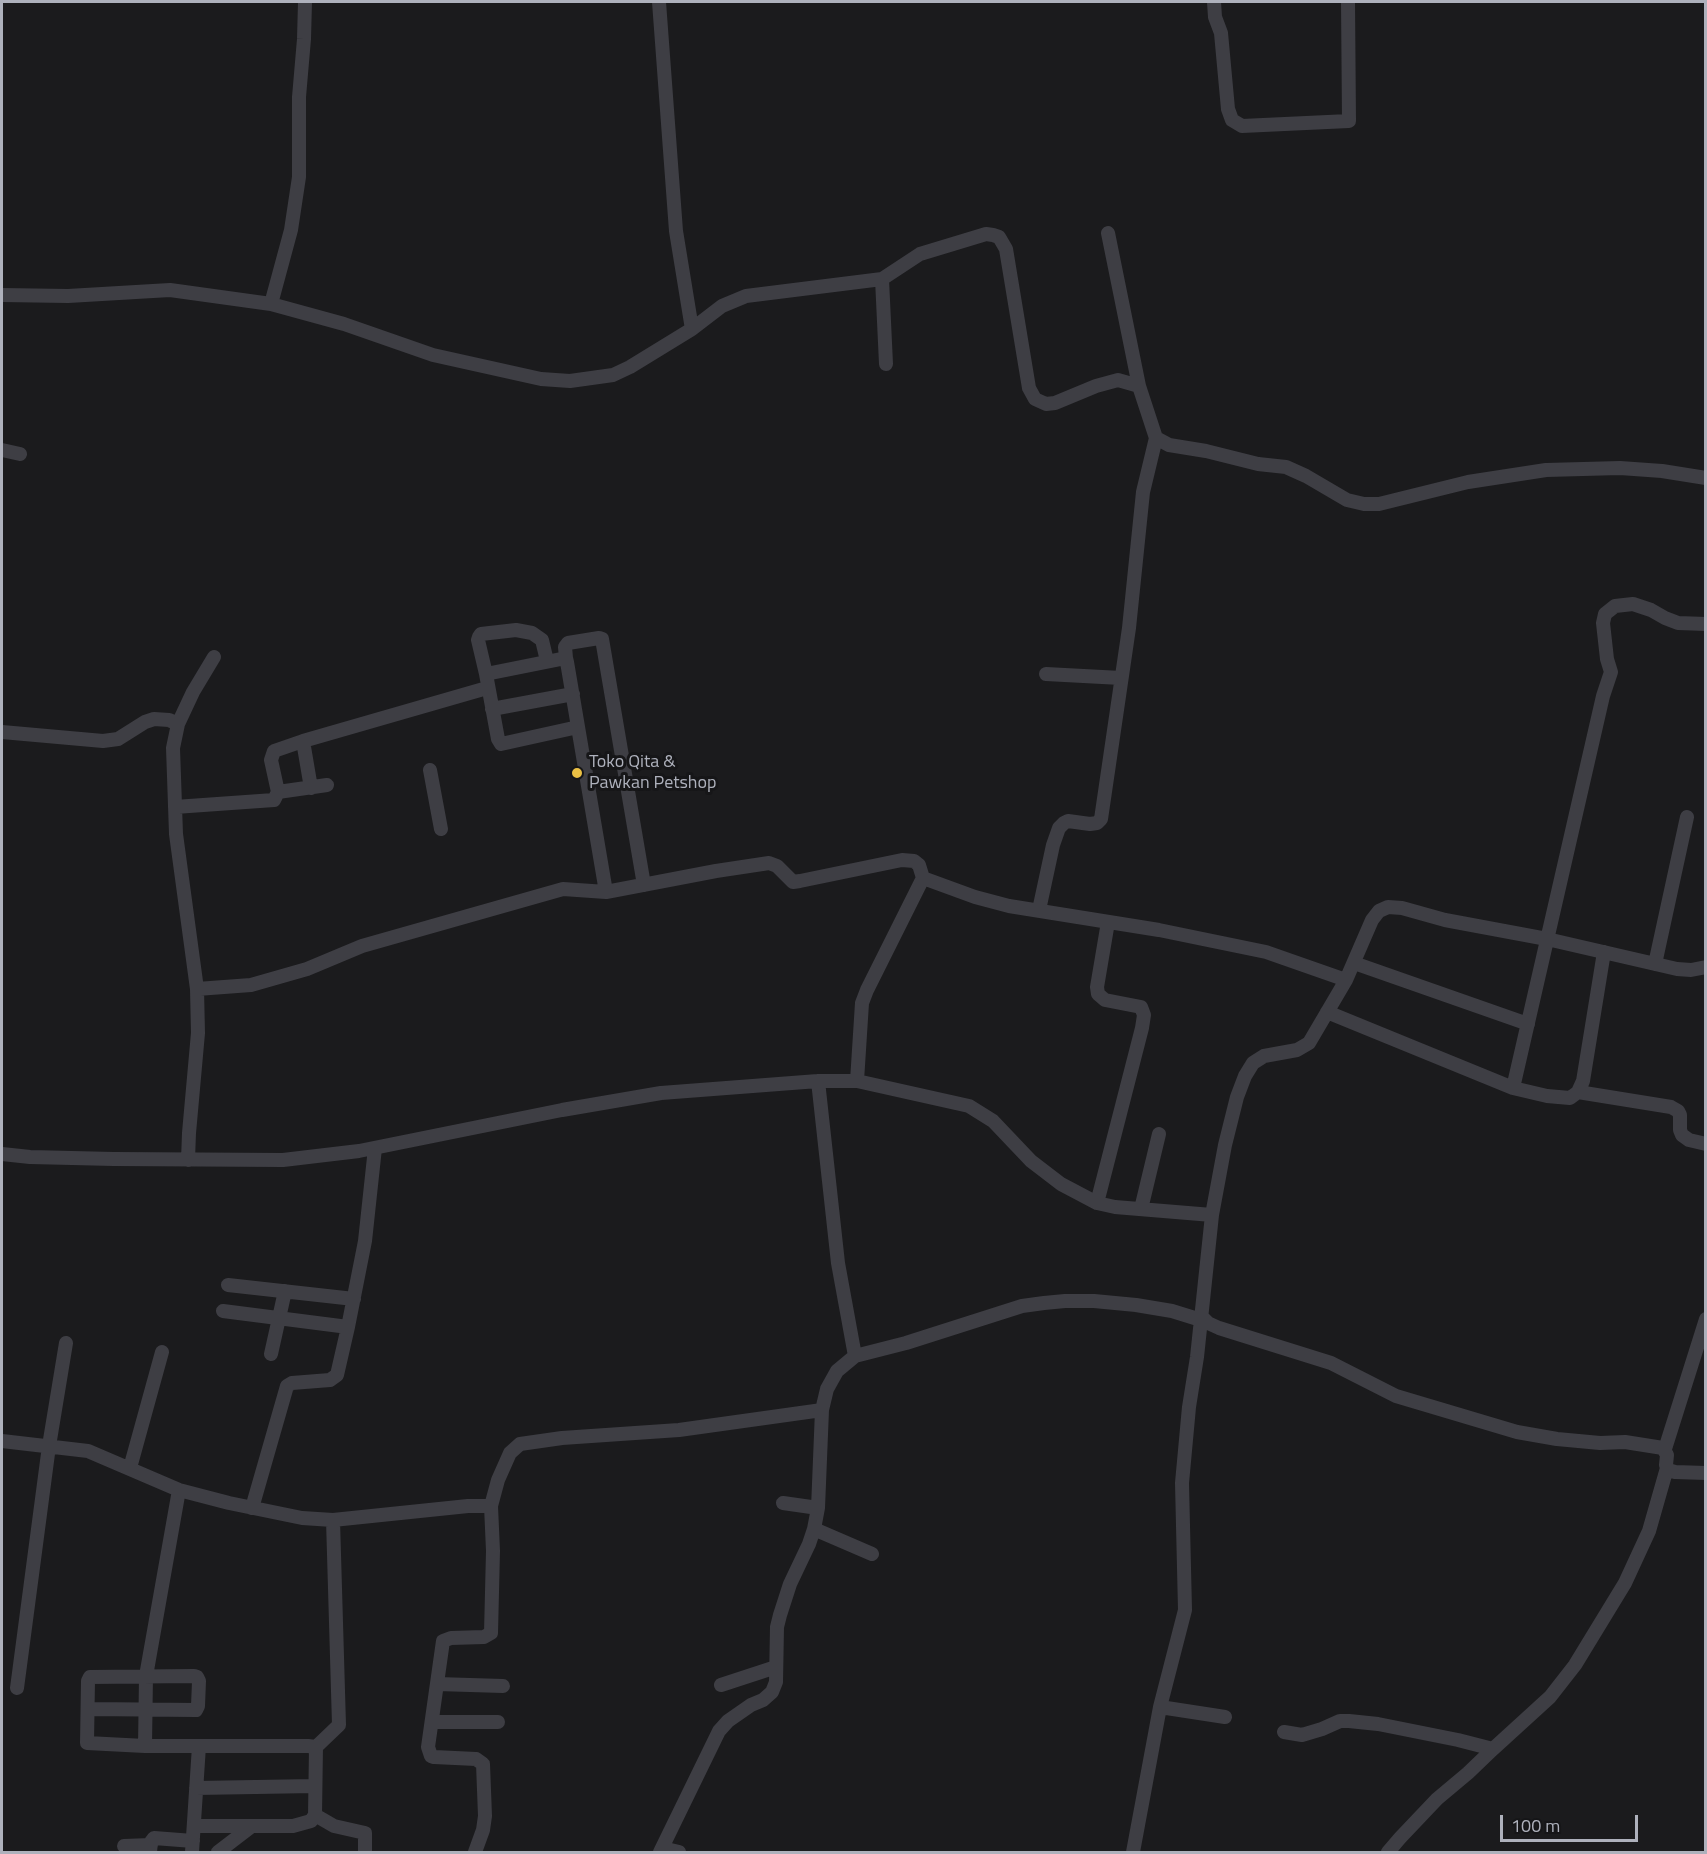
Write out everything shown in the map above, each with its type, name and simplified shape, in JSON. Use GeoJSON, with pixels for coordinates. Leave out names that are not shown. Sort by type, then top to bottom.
{"type":"FeatureCollection","features":[{"type":"Feature","properties":{"kind":"street"},"geometry":{"type":"LineString","coordinates":[[271,304],[291,230],[299,177],[299,97],[305,2]]}},
{"type":"Feature","properties":{"kind":"street"},"geometry":{"type":"LineString","coordinates":[[659,2],[676,231],[692,329]]}},
{"type":"Feature","properties":{"kind":"street"},"geometry":{"type":"LineString","coordinates":[[1214,2],[1215,17],[1221,33],[1228,109],[1232,120],[1242,126],[1349,121],[1348,2]]}},
{"type":"Feature","properties":{"kind":"street"},"geometry":{"type":"LineString","coordinates":[[1039,910],[1050,855],[1059,828],[1068,821],[1090,824],[1098,823],[1101,819],[1129,628],[1143,492],[1156,438],[1139,386],[1108,233]]}},
{"type":"Feature","properties":{"kind":"street"},"geometry":{"type":"LineString","coordinates":[[2,295],[68,296],[170,290],[271,304],[344,324],[433,355],[541,379],[570,381],[613,375],[630,367],[692,329],[722,306],[746,296],[882,279],[920,254],[986,234],[993,234],[999,237],[1005,249],[1029,388],[1035,399],[1046,404],[1054,403],[1118,380],[1139,386]]}},
{"type":"Feature","properties":{"kind":"street"},"geometry":{"type":"LineString","coordinates":[[882,279],[886,364]]}},
{"type":"Feature","properties":{"kind":"street"},"geometry":{"type":"LineString","coordinates":[[1156,438],[1169,445],[1286,468],[1306,476],[1347,500],[1364,504],[1379,504],[1468,482],[1546,470],[1620,468],[1662,471],[1706,478]]}},
{"type":"Feature","properties":{"kind":"street"},"geometry":{"type":"LineString","coordinates":[[2,450],[20,454]]}},
{"type":"Feature","properties":{"kind":"street"},"geometry":{"type":"LineString","coordinates":[[1513,1088],[1603,696],[1611,672],[1602,623],[1605,614],[1615,606],[1633,604],[1678,623],[1706,624]]}},
{"type":"Feature","properties":{"kind":"street"},"geometry":{"type":"LineString","coordinates":[[547,662],[542,640],[532,633],[516,630],[481,634],[478,640],[501,744],[578,727]]}},
{"type":"Feature","properties":{"kind":"street"},"geometry":{"type":"LineString","coordinates":[[606,892],[566,657],[565,647],[568,643],[602,639],[644,885]]}},
{"type":"Feature","properties":{"kind":"street"},"geometry":{"type":"LineString","coordinates":[[175,737],[193,692],[214,657]]}},
{"type":"Feature","properties":{"kind":"street"},"geometry":{"type":"LineString","coordinates":[[175,807],[274,800],[278,792],[272,753],[486,681],[566,657]]}},
{"type":"Feature","properties":{"kind":"street"},"geometry":{"type":"LineString","coordinates":[[1046,674],[1121,678]]}},
{"type":"Feature","properties":{"kind":"street"},"geometry":{"type":"LineString","coordinates":[[492,709],[573,694]]}},
{"type":"Feature","properties":{"kind":"street"},"geometry":{"type":"LineString","coordinates":[[2,732],[103,741],[118,739],[154,719],[169,720],[175,737],[176,834],[197,989],[198,1033],[188,1160]]}},
{"type":"Feature","properties":{"kind":"street"},"geometry":{"type":"LineString","coordinates":[[303,741],[311,788]]}},
{"type":"Feature","properties":{"kind":"street"},"geometry":{"type":"LineString","coordinates":[[430,770],[441,829]]}},
{"type":"Feature","properties":{"kind":"street"},"geometry":{"type":"LineString","coordinates":[[278,792],[327,785]]}},
{"type":"Feature","properties":{"kind":"street"},"geometry":{"type":"LineString","coordinates":[[1655,964],[1688,818]]}},
{"type":"Feature","properties":{"kind":"street"},"geometry":{"type":"LineString","coordinates":[[197,989],[251,985],[307,969],[362,946],[563,889],[606,892],[769,863],[777,866],[793,882],[800,882],[902,860],[914,861],[919,865],[923,878],[862,1003],[857,1081]]}},
{"type":"Feature","properties":{"kind":"street"},"geometry":{"type":"LineString","coordinates":[[923,878],[975,897],[1009,906],[1159,930],[1266,952],[1346,980]]}},
{"type":"Feature","properties":{"kind":"street"},"geometry":{"type":"LineString","coordinates":[[1133,1852],[1160,1707],[1185,1610],[1182,1483],[1189,1407],[1212,1215],[1225,1145],[1237,1096],[1245,1076],[1253,1064],[1264,1056],[1304,1047],[1309,1043],[1346,980],[1376,915],[1388,907],[1547,939],[1677,969],[1691,970],[1706,967]]}},
{"type":"Feature","properties":{"kind":"street"},"geometry":{"type":"LineString","coordinates":[[1097,1203],[1144,1015],[1141,1007],[1105,1000],[1098,994],[1096,987],[1108,921]]}},
{"type":"Feature","properties":{"kind":"street"},"geometry":{"type":"LineString","coordinates":[[1327,1012],[1513,1088],[1570,1098],[1578,1092],[1582,1081],[1604,952]]}},
{"type":"Feature","properties":{"kind":"street"},"geometry":{"type":"LineString","coordinates":[[1354,963],[1528,1024]]}},
{"type":"Feature","properties":{"kind":"street"},"geometry":{"type":"LineString","coordinates":[[2,1154],[30,1157],[283,1160],[375,1148],[649,1095],[857,1081],[969,1106],[993,1121],[1030,1161],[1061,1184],[1097,1203],[1115,1207],[1212,1215]]}},
{"type":"Feature","properties":{"kind":"street"},"geometry":{"type":"LineString","coordinates":[[818,1082],[838,1263],[855,1356]]}},
{"type":"Feature","properties":{"kind":"street"},"geometry":{"type":"LineString","coordinates":[[1578,1092],[1671,1107],[1680,1115],[1682,1135],[1689,1140],[1706,1144]]}},
{"type":"Feature","properties":{"kind":"street"},"geometry":{"type":"LineString","coordinates":[[1141,1209],[1160,1134]]}},
{"type":"Feature","properties":{"kind":"street"},"geometry":{"type":"LineString","coordinates":[[252,1508],[287,1386],[292,1383],[334,1379],[337,1376],[364,1241],[375,1148]]}},
{"type":"Feature","properties":{"kind":"street"},"geometry":{"type":"LineString","coordinates":[[228,1285],[354,1299]]}},
{"type":"Feature","properties":{"kind":"street"},"geometry":{"type":"LineString","coordinates":[[272,1354],[285,1291]]}},
{"type":"Feature","properties":{"kind":"street"},"geometry":{"type":"LineString","coordinates":[[679,1852],[661,1850],[719,1731],[728,1721],[751,1705],[763,1700],[772,1692],[776,1682],[777,1627],[790,1584],[809,1544],[818,1508],[822,1410],[827,1389],[837,1371],[855,1356],[906,1343],[1022,1306],[1065,1301],[1136,1305],[1201,1318],[1220,1328],[1330,1363],[1396,1396],[1517,1432],[1600,1443],[1625,1442],[1665,1449]]}},
{"type":"Feature","properties":{"kind":"street"},"geometry":{"type":"LineString","coordinates":[[223,1311],[348,1327]]}},
{"type":"Feature","properties":{"kind":"street"},"geometry":{"type":"LineString","coordinates":[[1388,1852],[1437,1799],[1550,1697],[1575,1665],[1624,1583],[1649,1531],[1667,1468],[1665,1449],[1706,1319]]}},
{"type":"Feature","properties":{"kind":"street"},"geometry":{"type":"LineString","coordinates":[[17,1688],[48,1446],[66,1343]]}},
{"type":"Feature","properties":{"kind":"street"},"geometry":{"type":"LineString","coordinates":[[130,1468],[162,1352]]}},
{"type":"Feature","properties":{"kind":"street"},"geometry":{"type":"LineString","coordinates":[[475,1852],[484,1823],[484,1767],[476,1759],[431,1756],[428,1747],[442,1641],[484,1637],[491,1633],[493,1551],[491,1506],[498,1480],[510,1453],[520,1444],[562,1438],[680,1430],[822,1410]]}},
{"type":"Feature","properties":{"kind":"street"},"geometry":{"type":"LineString","coordinates":[[2,1441],[88,1451],[179,1490],[302,1518],[333,1520],[468,1506],[491,1506]]}},
{"type":"Feature","properties":{"kind":"street"},"geometry":{"type":"LineString","coordinates":[[1667,1468],[1676,1472],[1706,1473]]}},
{"type":"Feature","properties":{"kind":"street"},"geometry":{"type":"LineString","coordinates":[[145,1746],[146,1676],[179,1490]]}},
{"type":"Feature","properties":{"kind":"street"},"geometry":{"type":"LineString","coordinates":[[783,1503],[818,1508]]}},
{"type":"Feature","properties":{"kind":"street"},"geometry":{"type":"LineString","coordinates":[[194,1826],[293,1826],[311,1821],[315,1815],[316,1748],[339,1725],[333,1520]]}},
{"type":"Feature","properties":{"kind":"street"},"geometry":{"type":"LineString","coordinates":[[814,1529],[872,1554]]}},
{"type":"Feature","properties":{"kind":"street"},"geometry":{"type":"LineString","coordinates":[[721,1685],[776,1667]]}},
{"type":"Feature","properties":{"kind":"street"},"geometry":{"type":"LineString","coordinates":[[88,1709],[193,1710],[198,1706],[199,1698],[199,1681],[194,1676],[88,1678],[87,1743],[145,1746],[308,1746],[316,1748]]}},
{"type":"Feature","properties":{"kind":"street"},"geometry":{"type":"LineString","coordinates":[[437,1684],[503,1686]]}},
{"type":"Feature","properties":{"kind":"street"},"geometry":{"type":"LineString","coordinates":[[1160,1707],[1225,1717]]}},
{"type":"Feature","properties":{"kind":"street"},"geometry":{"type":"LineString","coordinates":[[1284,1732],[1302,1735],[1340,1721],[1350,1721],[1447,1737],[1493,1749]]}},
{"type":"Feature","properties":{"kind":"street"},"geometry":{"type":"LineString","coordinates":[[432,1722],[498,1722]]}},
{"type":"Feature","properties":{"kind":"street"},"geometry":{"type":"LineString","coordinates":[[124,1846],[150,1849],[152,1839],[156,1838],[192,1847],[199,1746]]}},
{"type":"Feature","properties":{"kind":"street"},"geometry":{"type":"LineString","coordinates":[[196,1788],[315,1786]]}},
{"type":"Feature","properties":{"kind":"street"},"geometry":{"type":"LineString","coordinates":[[315,1815],[334,1827],[364,1833],[365,1852]]}},
{"type":"Feature","properties":{"kind":"street"},"geometry":{"type":"LineString","coordinates":[[218,1852],[252,1826]]}},
{"type":"Feature","properties":{"kind":"place","name":"Toko Qita & Pawkan Petshop"},"geometry":{"type":"Point","coordinates":[577,773]}}]}
